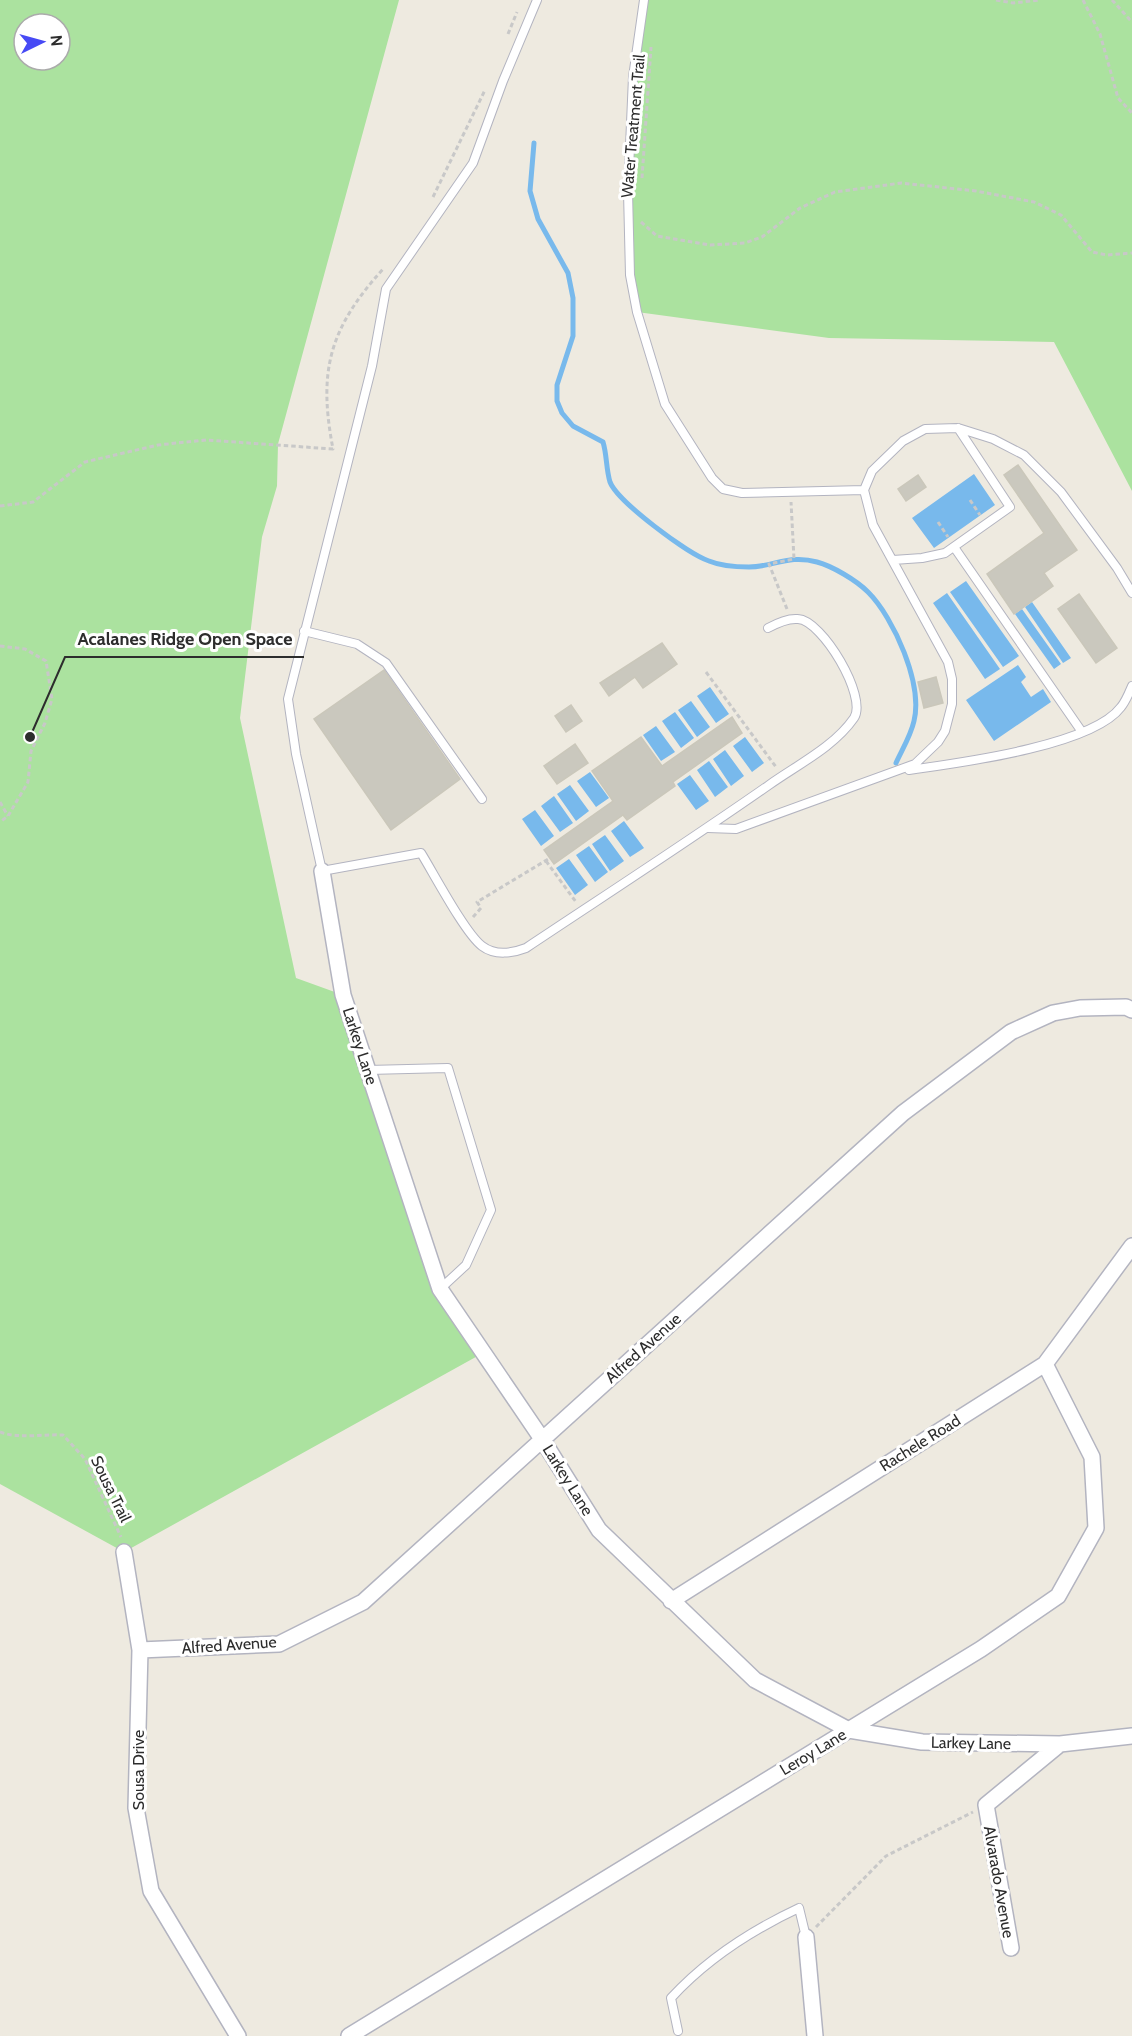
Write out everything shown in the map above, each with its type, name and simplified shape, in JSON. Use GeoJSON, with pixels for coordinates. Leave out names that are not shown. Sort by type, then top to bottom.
{"type":"FeatureCollection","features":[{"type":"Feature","properties":{"kind":"street","name":"Larkey Lane"},"geometry":{"type":"LineString","coordinates":[[322,871],[344,995],[440,1289],[542,1439],[599,1530],[755,1680],[849,1730],[922,1742],[1060,1744],[1132,1736]]}},
{"type":"Feature","properties":{"kind":"street","name":"Alfred Avenue"},"geometry":{"type":"LineString","coordinates":[[140,1650],[279,1644],[363,1602],[903,1113],[1011,1032],[1053,1013],[1071,1009],[1126,1007],[1132,1010]]}},
{"type":"Feature","properties":{"kind":"street","name":"Rachele Road"},"geometry":{"type":"LineString","coordinates":[[671,1601],[1045,1364],[1132,1246]]}},
{"type":"Feature","properties":{"kind":"street","name":"Leroy Lane"},"geometry":{"type":"LineString","coordinates":[[349,2036],[981,1649],[1058,1596],[1096,1528],[1092,1457],[1045,1364]]}},
{"type":"Feature","properties":{"kind":"street","name":"Sousa Drive"},"geometry":{"type":"LineString","coordinates":[[124,1552],[140,1650],[136,1808],[151,1891],[238,2036]]}},
{"type":"Feature","properties":{"kind":"street","name":"Alvarado Avenue"},"geometry":{"type":"LineString","coordinates":[[1011,1948],[986,1805],[1060,1744]]}},
{"type":"Feature","properties":{"kind":"street"},"geometry":{"type":"LineString","coordinates":[[806,1937],[815,2036]]}},
{"type":"Feature","properties":{"kind":"lane"},"geometry":{"type":"LineString","coordinates":[[537,0],[503,81],[473,163],[386,289],[372,366],[288,699],[296,754],[322,871],[421,853],[466,925],[483,946],[511,954],[526,948],[783,776],[839,736],[856,716],[858,702],[855,688],[823,634],[812,624],[799,619],[782,621],[768,628]]}},
{"type":"Feature","properties":{"kind":"lane"},"geometry":{"type":"LineString","coordinates":[[644,0],[633,77],[628,192],[630,275],[637,312],[665,404],[712,478],[723,489],[732,492],[864,490]]}},
{"type":"Feature","properties":{"kind":"lane"},"geometry":{"type":"LineString","coordinates":[[893,560],[922,558],[945,553],[1010,507],[958,428]]}},
{"type":"Feature","properties":{"kind":"lane"},"geometry":{"type":"LineString","coordinates":[[708,828],[736,829],[915,764],[938,742],[945,731],[952,704],[952,679],[948,662],[873,525],[864,490],[872,471],[903,441],[925,429],[958,428],[993,440],[1024,455],[1060,492],[1117,568],[1132,593]]}},
{"type":"Feature","properties":{"kind":"lane"},"geometry":{"type":"LineString","coordinates":[[954,547],[1082,732]]}},
{"type":"Feature","properties":{"kind":"lane"},"geometry":{"type":"LineString","coordinates":[[304,631],[357,644],[386,663],[482,799]]}},
{"type":"Feature","properties":{"kind":"lane"},"geometry":{"type":"LineString","coordinates":[[897,771],[1038,747],[1082,732],[1099,724],[1121,708],[1132,686]]}},
{"type":"Feature","properties":{"kind":"lane"},"geometry":{"type":"LineString","coordinates":[[368,1070],[448,1068],[491,1210],[466,1265],[440,1289]]}},
{"type":"Feature","properties":{"kind":"lane"},"geometry":{"type":"LineString","coordinates":[[678,2031],[671,1998],[687,1981],[716,1959],[749,1935],[798,1908],[806,1937]]}},
{"type":"Feature","properties":{"kind":"path"},"geometry":{"type":"LineString","coordinates":[[996,0],[1013,3],[1040,0]]}},
{"type":"Feature","properties":{"kind":"path"},"geometry":{"type":"LineString","coordinates":[[1083,0],[1100,34],[1118,98],[1132,113]]}},
{"type":"Feature","properties":{"kind":"path"},"geometry":{"type":"LineString","coordinates":[[1112,0],[1132,22]]}},
{"type":"Feature","properties":{"kind":"path"},"geometry":{"type":"LineString","coordinates":[[506,38],[519,9]]}},
{"type":"Feature","properties":{"kind":"path","name":"Water Treatment Trail"},"geometry":{"type":"LineString","coordinates":[[640,189],[651,45]]}},
{"type":"Feature","properties":{"kind":"path"},"geometry":{"type":"LineString","coordinates":[[433,198],[486,88]]}},
{"type":"Feature","properties":{"kind":"path","name":"Water Treatment Trail"},"geometry":{"type":"LineString","coordinates":[[639,221],[657,236],[710,245],[745,243],[762,237],[800,208],[836,192],[901,183],[975,191],[1034,202],[1061,215],[1092,252],[1107,255],[1132,252]]}},
{"type":"Feature","properties":{"kind":"path"},"geometry":{"type":"LineString","coordinates":[[0,506],[33,502],[85,462],[158,445],[206,440],[333,449],[325,410],[326,375],[334,339],[351,311],[389,264]]}},
{"type":"Feature","properties":{"kind":"path"},"geometry":{"type":"LineString","coordinates":[[791,491],[794,559],[769,564],[792,620]]}},
{"type":"Feature","properties":{"kind":"path"},"geometry":{"type":"LineString","coordinates":[[970,500],[987,524]]}},
{"type":"Feature","properties":{"kind":"path"},"geometry":{"type":"LineString","coordinates":[[938,522],[954,547]]}},
{"type":"Feature","properties":{"kind":"path"},"geometry":{"type":"LineString","coordinates":[[0,646],[26,649],[46,661],[52,699],[45,723],[31,751],[28,782],[8,816],[0,822]]}},
{"type":"Feature","properties":{"kind":"path"},"geometry":{"type":"LineString","coordinates":[[705,672],[783,776]]}},
{"type":"Feature","properties":{"kind":"path"},"geometry":{"type":"LineString","coordinates":[[0,802],[8,816]]}},
{"type":"Feature","properties":{"kind":"path"},"geometry":{"type":"LineString","coordinates":[[466,925],[482,908],[477,902],[550,858]]}},
{"type":"Feature","properties":{"kind":"path"},"geometry":{"type":"LineString","coordinates":[[546,861],[582,911]]}},
{"type":"Feature","properties":{"kind":"path","name":"Sousa Trail"},"geometry":{"type":"LineString","coordinates":[[0,1432],[13,1437],[33,1434],[63,1435],[85,1459],[125,1545],[124,1552]]}},
{"type":"Feature","properties":{"kind":"path"},"geometry":{"type":"LineString","coordinates":[[806,1937],[886,1856],[986,1805]]}},
{"type":"Feature","properties":{"kind":"green space"},"geometry":{"type":"Polygon","coordinates":[[[0,0],[399,0],[278,444],[277,486],[262,537],[240,718],[296,978],[343,995],[440,1289],[483,1353],[124,1552],[0,1484],[0,0]]]}},
{"type":"Feature","properties":{"kind":"green space"},"geometry":{"type":"Polygon","coordinates":[[[644,0],[1132,0],[1132,491],[1054,342],[829,338],[637,312],[630,275],[633,77],[644,0]]]}},
{"type":"Feature","properties":{"kind":"water"},"geometry":{"type":"Polygon","coordinates":[[[974,474],[995,505],[934,548],[912,518],[974,474]]]}},
{"type":"Feature","properties":{"kind":"water"},"geometry":{"type":"Polygon","coordinates":[[[966,581],[1019,656],[1003,667],[950,592],[966,581]]]}},
{"type":"Feature","properties":{"kind":"water"},"geometry":{"type":"Polygon","coordinates":[[[947,593],[1000,669],[985,679],[933,603],[947,593]]]}},
{"type":"Feature","properties":{"kind":"water"},"geometry":{"type":"Polygon","coordinates":[[[1032,602],[1071,658],[1063,663],[1025,607],[1032,602]]]}},
{"type":"Feature","properties":{"kind":"water"},"geometry":{"type":"Polygon","coordinates":[[[1022,609],[1061,664],[1054,669],[1015,614],[1022,609]]]}},
{"type":"Feature","properties":{"kind":"water"},"geometry":{"type":"Polygon","coordinates":[[[1018,665],[1026,677],[1021,682],[1031,697],[1043,689],[1051,702],[994,741],[966,700],[1018,665]]]}},
{"type":"Feature","properties":{"kind":"water"},"geometry":{"type":"Polygon","coordinates":[[[710,687],[729,714],[716,723],[697,696],[710,687]]]}},
{"type":"Feature","properties":{"kind":"water"},"geometry":{"type":"Polygon","coordinates":[[[691,701],[710,727],[697,737],[678,710],[691,701]]]}},
{"type":"Feature","properties":{"kind":"water"},"geometry":{"type":"Polygon","coordinates":[[[675,712],[694,738],[681,748],[662,721],[675,712]]]}},
{"type":"Feature","properties":{"kind":"water"},"geometry":{"type":"Polygon","coordinates":[[[656,726],[675,752],[661,761],[643,735],[656,726]]]}},
{"type":"Feature","properties":{"kind":"water"},"geometry":{"type":"Polygon","coordinates":[[[745,737],[764,763],[752,772],[733,746],[745,737]]]}},
{"type":"Feature","properties":{"kind":"water"},"geometry":{"type":"Polygon","coordinates":[[[725,750],[744,776],[731,786],[713,759],[725,750]]]}},
{"type":"Feature","properties":{"kind":"water"},"geometry":{"type":"Polygon","coordinates":[[[709,761],[728,787],[715,797],[697,770],[709,761]]]}},
{"type":"Feature","properties":{"kind":"water"},"geometry":{"type":"Polygon","coordinates":[[[590,772],[609,798],[596,807],[577,781],[590,772]]]}},
{"type":"Feature","properties":{"kind":"water"},"geometry":{"type":"Polygon","coordinates":[[[690,775],[709,801],[696,810],[677,784],[690,775]]]}},
{"type":"Feature","properties":{"kind":"water"},"geometry":{"type":"Polygon","coordinates":[[[570,785],[589,811],[576,821],[557,794],[570,785]]]}},
{"type":"Feature","properties":{"kind":"water"},"geometry":{"type":"Polygon","coordinates":[[[554,796],[573,823],[560,832],[541,806],[554,796]]]}},
{"type":"Feature","properties":{"kind":"water"},"geometry":{"type":"Polygon","coordinates":[[[535,810],[554,836],[541,846],[522,819],[535,810]]]}},
{"type":"Feature","properties":{"kind":"water"},"geometry":{"type":"Polygon","coordinates":[[[624,821],[644,848],[630,857],[611,831],[624,821]]]}},
{"type":"Feature","properties":{"kind":"water"},"geometry":{"type":"Polygon","coordinates":[[[605,835],[624,861],[610,871],[592,844],[605,835]]]}},
{"type":"Feature","properties":{"kind":"water"},"geometry":{"type":"Polygon","coordinates":[[[589,846],[608,872],[595,882],[576,855],[589,846]]]}},
{"type":"Feature","properties":{"kind":"water"},"geometry":{"type":"Polygon","coordinates":[[[569,859],[588,885],[575,895],[556,868],[569,859]]]}},
{"type":"Feature","properties":{"kind":"building"},"geometry":{"type":"Polygon","coordinates":[[[1018,465],[1077,550],[1044,573],[1053,586],[1014,614],[987,574],[1044,533],[1004,475],[1018,465]]]}},
{"type":"Feature","properties":{"kind":"building"},"geometry":{"type":"Polygon","coordinates":[[[918,475],[926,487],[906,501],[898,489],[918,475]]]}},
{"type":"Feature","properties":{"kind":"building"},"geometry":{"type":"Polygon","coordinates":[[[1079,594],[1117,648],[1096,663],[1058,609],[1079,594]]]}},
{"type":"Feature","properties":{"kind":"building"},"geometry":{"type":"Polygon","coordinates":[[[662,643],[677,664],[643,688],[635,677],[609,696],[600,683],[662,643]]]}},
{"type":"Feature","properties":{"kind":"building"},"geometry":{"type":"Polygon","coordinates":[[[384,670],[460,779],[391,830],[314,719],[384,670]]]}},
{"type":"Feature","properties":{"kind":"building"},"geometry":{"type":"Polygon","coordinates":[[[936,677],[943,703],[924,708],[918,682],[936,677]]]}},
{"type":"Feature","properties":{"kind":"building"},"geometry":{"type":"Polygon","coordinates":[[[571,705],[582,721],[566,732],[555,716],[571,705]]]}},
{"type":"Feature","properties":{"kind":"building"},"geometry":{"type":"Polygon","coordinates":[[[732,717],[742,733],[673,782],[675,786],[627,820],[623,815],[554,864],[544,850],[613,801],[592,771],[641,737],[662,766],[732,717]]]}},
{"type":"Feature","properties":{"kind":"building"},"geometry":{"type":"Polygon","coordinates":[[[575,744],[588,763],[557,784],[544,766],[575,744]]]}},
{"type":"Feature","properties":{"kind":"waterway"},"geometry":{"type":"LineString","coordinates":[[534,143],[530,191],[538,219],[568,273],[573,298],[573,336],[557,385],[557,401],[562,413],[573,426],[603,442],[610,482],[626,502],[686,549],[709,561],[739,567],[798,559],[817,562],[844,574],[868,592],[878,603],[896,634],[904,652],[914,689],[916,706],[914,721],[896,763]]}},
{"type":"Feature","properties":{"kind":"place","name":"Acalanes Ridge Open Space"},"geometry":{"type":"Point","coordinates":[30,737]}}]}
